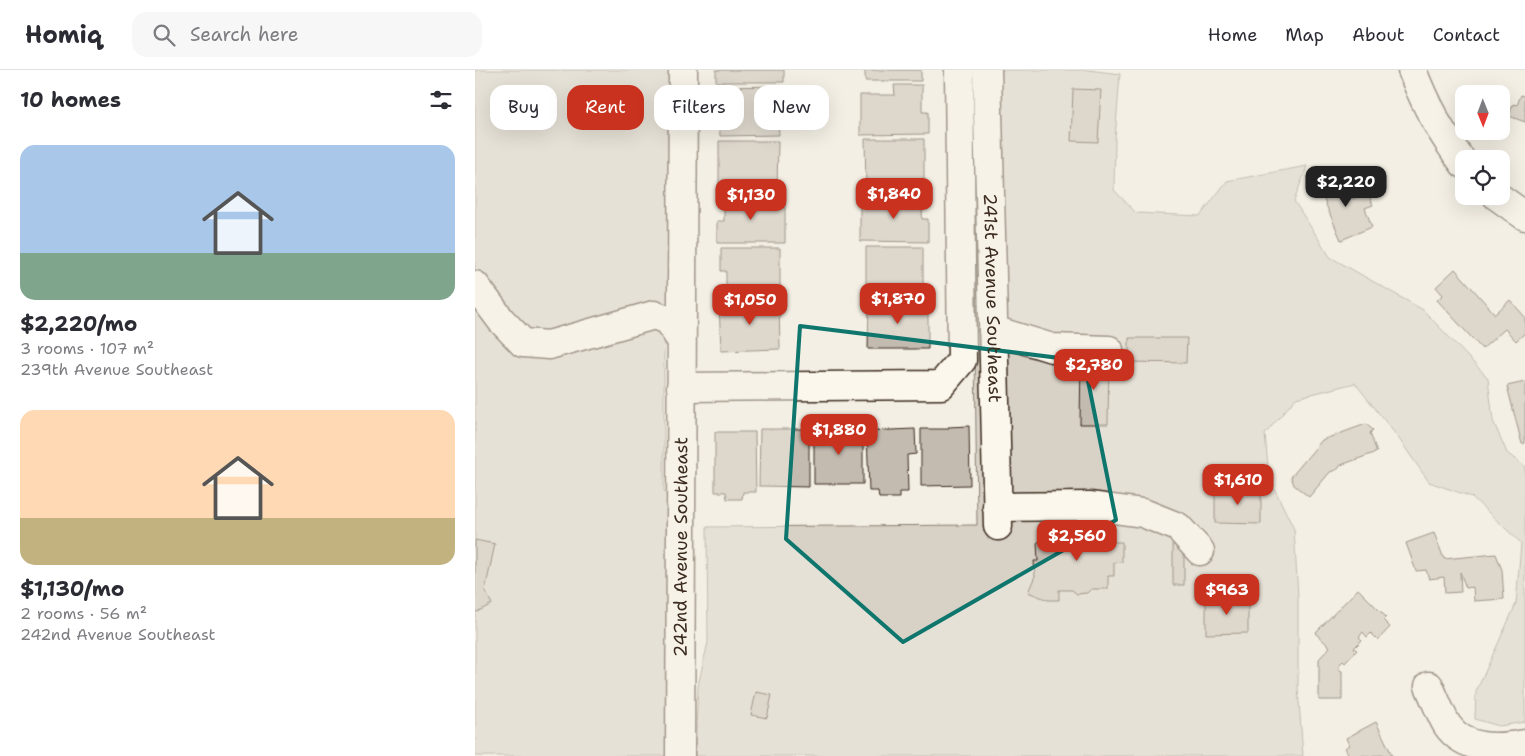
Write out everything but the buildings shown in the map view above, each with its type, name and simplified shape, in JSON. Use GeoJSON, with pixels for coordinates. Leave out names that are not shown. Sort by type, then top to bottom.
{"type":"FeatureCollection","features":[{"type":"Feature","properties":{"kind":"street","name":"242nd Avenue Southeast"},"geometry":{"type":"LineString","coordinates":[[680,756],[683,70]]}},
{"type":"Feature","properties":{"kind":"street"},"geometry":{"type":"LineString","coordinates":[[681,387],[941,385],[962,360],[959,70]]}},
{"type":"Feature","properties":{"kind":"street","name":"241st Avenue Southeast"},"geometry":{"type":"LineString","coordinates":[[987,70],[997,517],[1091,506],[1143,514],[1178,527],[1200,551]]}},
{"type":"Feature","properties":{"kind":"street"},"geometry":{"type":"LineString","coordinates":[[1412,70],[1424,102],[1443,136],[1455,152]]}},
{"type":"Feature","properties":{"kind":"street"},"geometry":{"type":"LineString","coordinates":[[1510,205],[1525,216]]}},
{"type":"Feature","properties":{"kind":"street"},"geometry":{"type":"LineString","coordinates":[[475,285],[501,320],[523,343],[549,345],[654,315],[667,320],[681,340]]}},
{"type":"Feature","properties":{"kind":"street"},"geometry":{"type":"LineString","coordinates":[[993,330],[1052,348],[1109,350]]}},
{"type":"Feature","properties":{"kind":"street"},"geometry":{"type":"LineString","coordinates":[[1429,686],[1447,724],[1463,741],[1497,748],[1525,744]]}},
{"type":"Feature","properties":{"kind":"highlighted area"},"geometry":{"type":"Polygon","coordinates":[[[800,326],[1084,361],[1116,520],[903,642],[786,539],[800,326]]]}},
{"type":"Feature","properties":{"kind":"shaded area"},"geometry":{"type":"Polygon","coordinates":[[[475,70],[672,70],[672,85],[654,85],[654,130],[672,130],[672,288],[664,352],[664,491],[673,503],[673,756],[475,756],[475,70]]]}},
{"type":"Feature","properties":{"kind":"shaded area"},"geometry":{"type":"Polygon","coordinates":[[[972,70],[1088,70],[1120,74],[1115,139],[1114,190],[1136,213],[1200,216],[1227,181],[1307,166],[1294,201],[1330,257],[1423,310],[1488,378],[1493,421],[1507,453],[1525,467],[1525,722],[1499,726],[1475,719],[1476,692],[1516,604],[1521,543],[1472,497],[1429,482],[1397,436],[1355,383],[1296,398],[1265,434],[1269,478],[1294,529],[1298,597],[1298,688],[1303,756],[695,756],[698,686],[708,642],[707,527],[977,525],[972,70]]]}}]}
